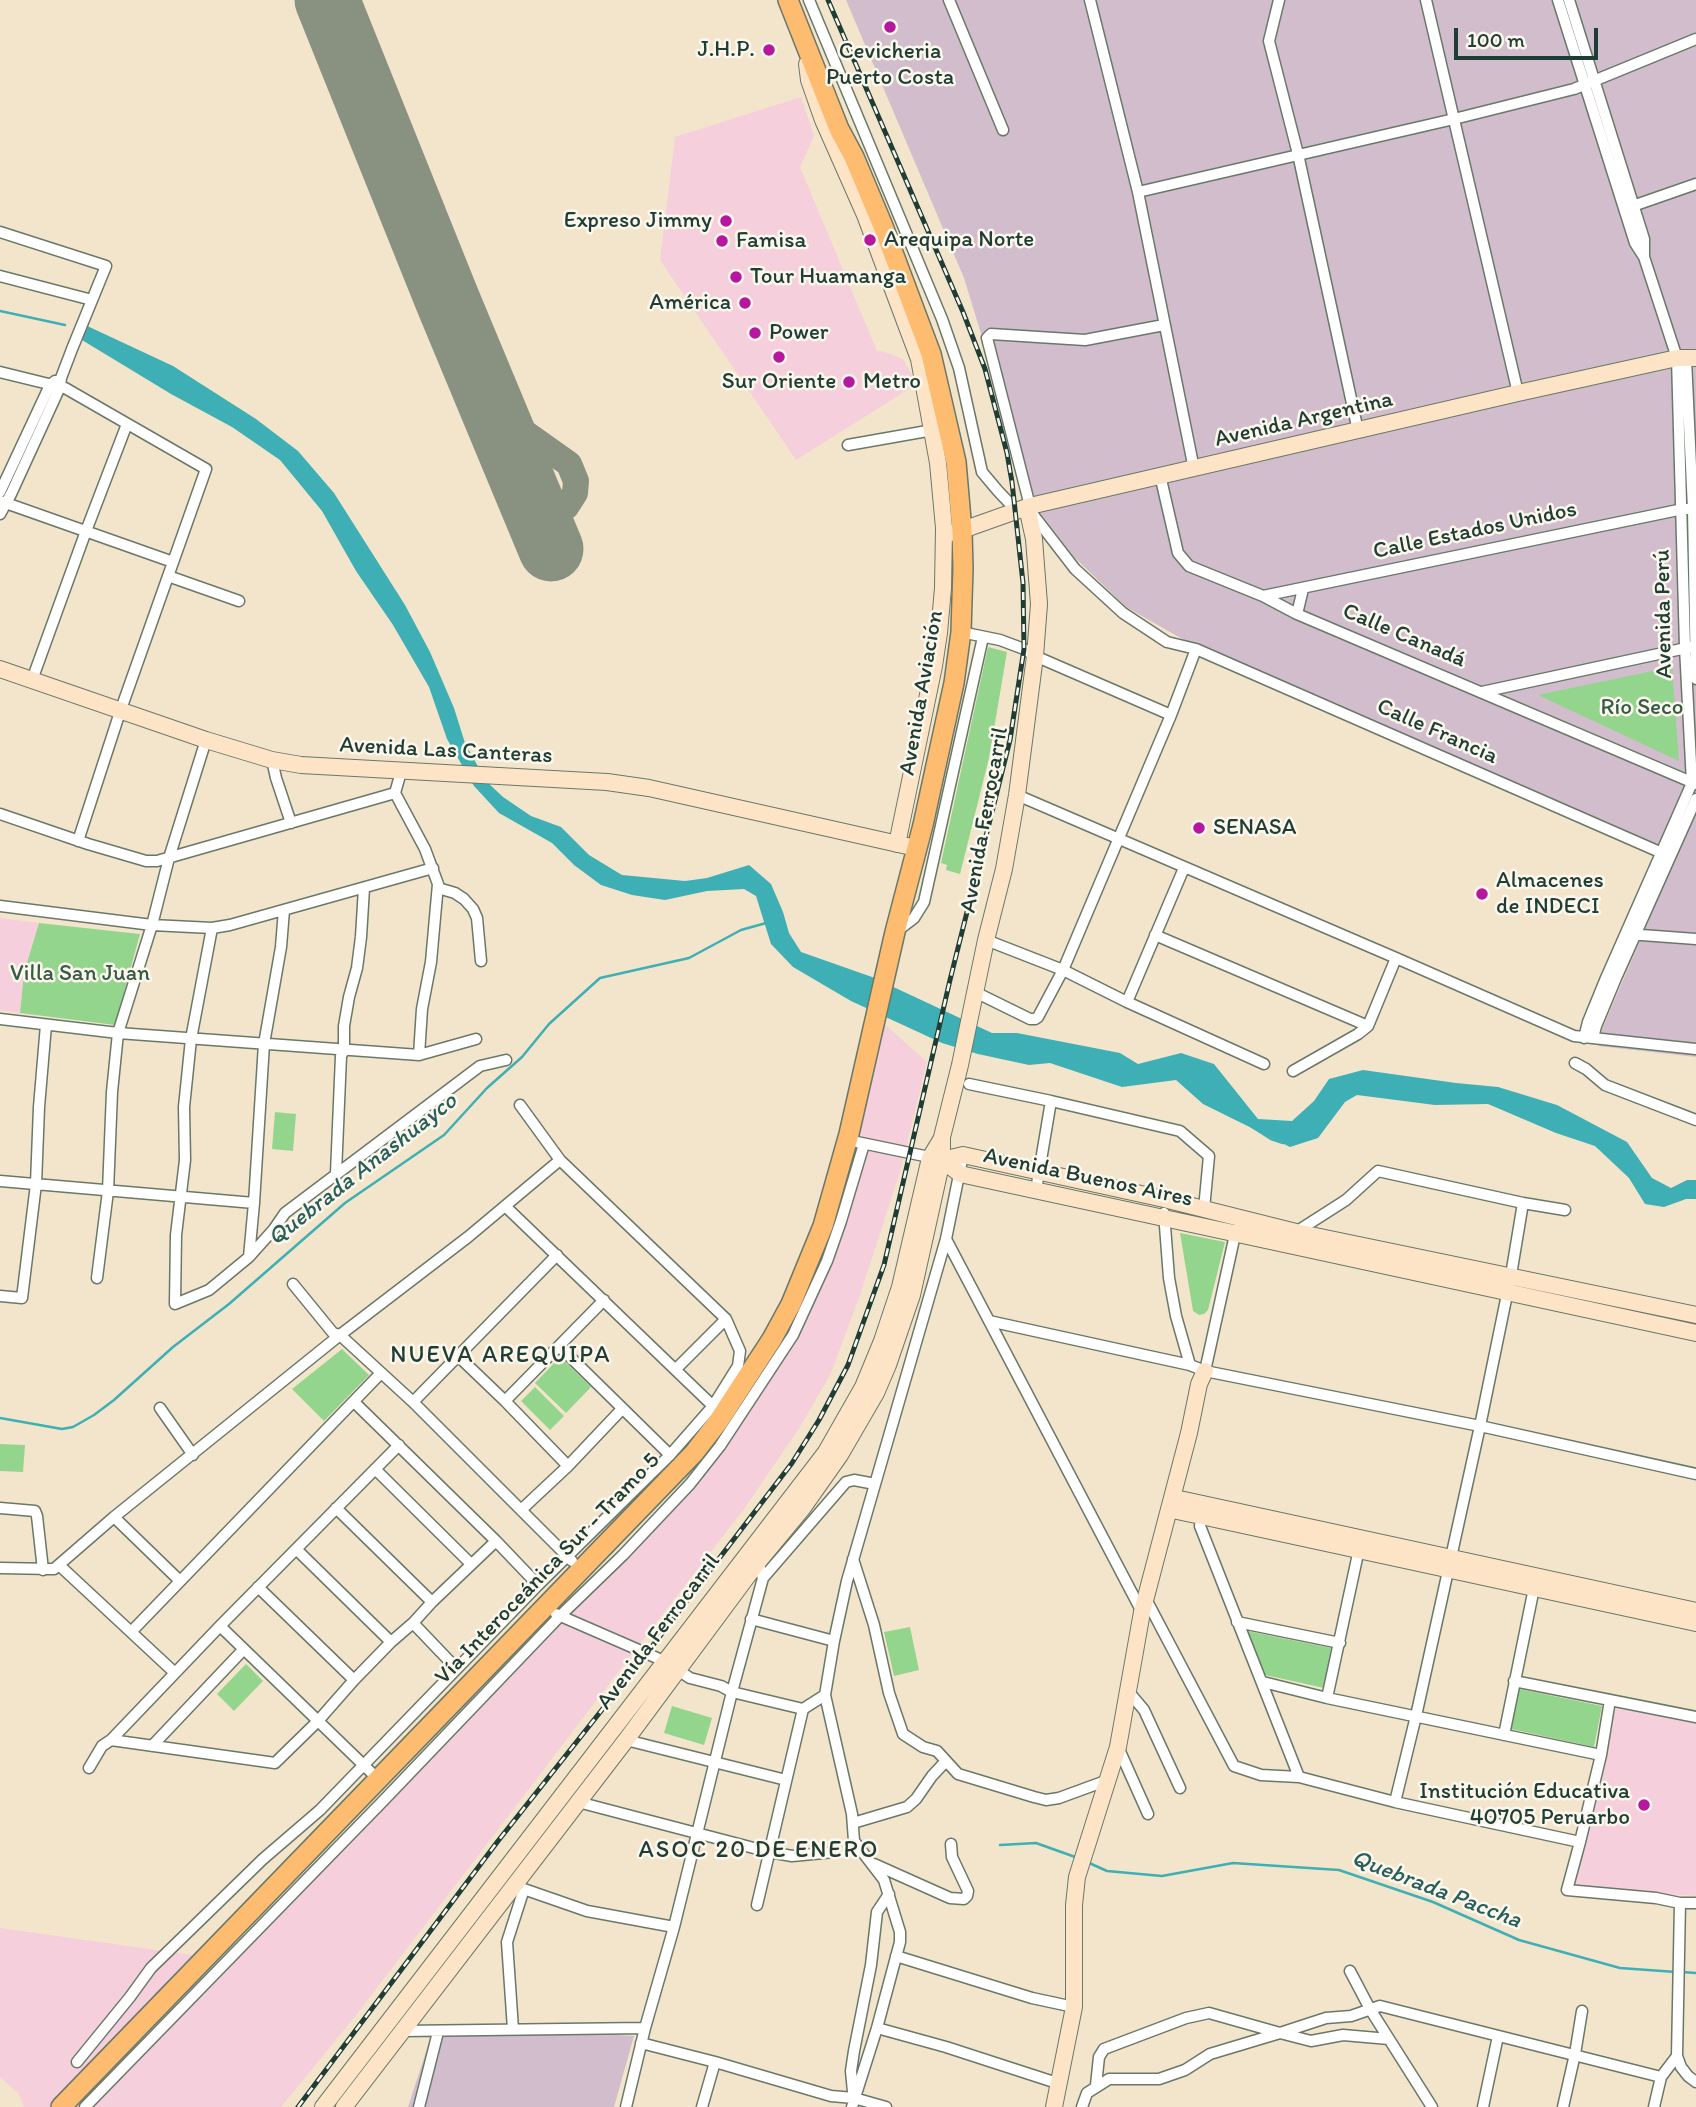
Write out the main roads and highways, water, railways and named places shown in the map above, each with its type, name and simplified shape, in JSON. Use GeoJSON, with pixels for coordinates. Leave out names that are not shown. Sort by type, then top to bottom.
{"type":"FeatureCollection","features":[{"type":"Feature","properties":{"kind":"highway","name":"Avenida Aviación"},"geometry":{"type":"LineString","coordinates":[[774,0],[812,75]]}},
{"type":"Feature","properties":{"kind":"highway","name":"Avenida Aviación"},"geometry":{"type":"LineString","coordinates":[[788,0],[812,75],[835,133],[854,157],[900,269],[956,463],[953,533],[964,568],[961,632],[954,683],[907,846],[889,956]]}},
{"type":"Feature","properties":{"kind":"highway","name":"Vía Interoceánica Sur - Tramo 5"},"geometry":{"type":"LineString","coordinates":[[61,2107],[378,1779],[552,1612],[575,1564],[694,1453],[718,1422],[791,1304],[813,1251],[840,1170],[856,1142],[873,1026],[889,956]]}},
{"type":"Feature","properties":{"kind":"water"},"geometry":{"type":"Polygon","coordinates":[[[83,324],[173,366],[256,419],[298,451],[334,493],[405,605],[430,652],[454,708],[465,743],[486,781],[503,797],[531,816],[561,827],[589,855],[622,875],[685,881],[707,878],[749,865],[771,884],[789,933],[801,952],[872,977],[992,1033],[1017,1033],[1120,1053],[1138,1064],[1181,1053],[1214,1064],[1258,1119],[1292,1121],[1314,1101],[1329,1079],[1363,1070],[1498,1087],[1557,1105],[1627,1142],[1652,1178],[1671,1188],[1687,1180],[1696,1180],[1696,1199],[1686,1199],[1664,1207],[1645,1204],[1629,1178],[1595,1146],[1556,1133],[1488,1104],[1435,1105],[1357,1095],[1345,1102],[1318,1138],[1290,1147],[1203,1104],[1176,1080],[1122,1087],[1050,1063],[1029,1065],[978,1054],[942,1043],[851,1001],[793,967],[771,944],[756,896],[744,889],[707,891],[665,900],[632,895],[601,885],[574,865],[552,843],[499,813],[474,786],[447,739],[429,687],[393,625],[356,571],[322,511],[280,460],[232,427],[77,337],[83,324]]]}},
{"type":"Feature","properties":{"kind":"waterway"},"geometry":{"type":"LineString","coordinates":[[0,311],[65,325]]}},
{"type":"Feature","properties":{"kind":"waterway","name":"Quebrada Anashuayco"},"geometry":{"type":"LineString","coordinates":[[0,1418],[62,1429],[73,1427],[94,1415],[173,1347],[229,1304],[345,1203],[444,1135],[487,1088],[522,1057],[549,1024],[600,978],[689,958],[741,930],[766,923]]}},
{"type":"Feature","properties":{"kind":"waterway","name":"Quebrada Anashuayco"},"geometry":{"type":"LineString","coordinates":[[1252,1127],[1283,1143]]}},
{"type":"Feature","properties":{"kind":"waterway","name":"Quebrada Paccha"},"geometry":{"type":"LineString","coordinates":[[1000,1845],[1036,1843],[1078,1858]]}},
{"type":"Feature","properties":{"kind":"waterway","name":"Quebrada Paccha"},"geometry":{"type":"LineString","coordinates":[[1087,1862],[1107,1871],[1162,1876],[1233,1863],[1339,1870],[1433,1902],[1519,1940],[1620,1968],[1676,1972]]}},
{"type":"Feature","properties":{"kind":"waterway","name":"Quebrada Paccha"},"geometry":{"type":"LineString","coordinates":[[1682,1972],[1696,1973]]}},
{"type":"Feature","properties":{"kind":"railway"},"geometry":{"type":"LineString","coordinates":[[298,2107],[498,1841],[647,1653],[792,1463],[819,1420],[848,1365],[884,1265],[950,980],[1010,740],[1024,649],[1023,583],[1007,453],[985,369],[828,0]]}},
{"type":"Feature","properties":{"kind":"place","name":"Cevicheria Puerto Costa"},"geometry":{"type":"Point","coordinates":[890,27]}},
{"type":"Feature","properties":{"kind":"place","name":"J.H.P."},"geometry":{"type":"Point","coordinates":[769,50]}},
{"type":"Feature","properties":{"kind":"place","name":"Expreso Jimmy"},"geometry":{"type":"Point","coordinates":[726,221]}},
{"type":"Feature","properties":{"kind":"place","name":"Arequipa Norte"},"geometry":{"type":"Point","coordinates":[870,240]}},
{"type":"Feature","properties":{"kind":"place","name":"Famisa"},"geometry":{"type":"Point","coordinates":[722,241]}},
{"type":"Feature","properties":{"kind":"place","name":"Tour Huamanga"},"geometry":{"type":"Point","coordinates":[736,277]}},
{"type":"Feature","properties":{"kind":"place","name":"América"},"geometry":{"type":"Point","coordinates":[745,303]}},
{"type":"Feature","properties":{"kind":"place","name":"Power"},"geometry":{"type":"Point","coordinates":[755,333]}},
{"type":"Feature","properties":{"kind":"place","name":"Sur Oriente"},"geometry":{"type":"Point","coordinates":[779,357]}},
{"type":"Feature","properties":{"kind":"place","name":"Metro"},"geometry":{"type":"Point","coordinates":[849,382]}},
{"type":"Feature","properties":{"kind":"place","name":"SENASA"},"geometry":{"type":"Point","coordinates":[1199,828]}},
{"type":"Feature","properties":{"kind":"place","name":"Almacenes de INDECI"},"geometry":{"type":"Point","coordinates":[1482,894]}},
{"type":"Feature","properties":{"kind":"place","name":"Institución Educativa 40705 Peruarbo"},"geometry":{"type":"Point","coordinates":[1644,1805]}},
{"type":"Feature","properties":{"kind":"district","name":"NUEVA AREQUIPA"},"geometry":{"type":"Point","coordinates":[501,1356]}},
{"type":"Feature","properties":{"kind":"district","name":"ASOC 20 DE ENERO"},"geometry":{"type":"Point","coordinates":[759,1851]}},
{"type":"Feature","properties":{"kind":"park label","name":"Río Seco"},"geometry":{"type":"Point","coordinates":[1642,708]}},
{"type":"Feature","properties":{"kind":"park label","name":"Villa San Juan"},"geometry":{"type":"Point","coordinates":[80,974]}}]}
